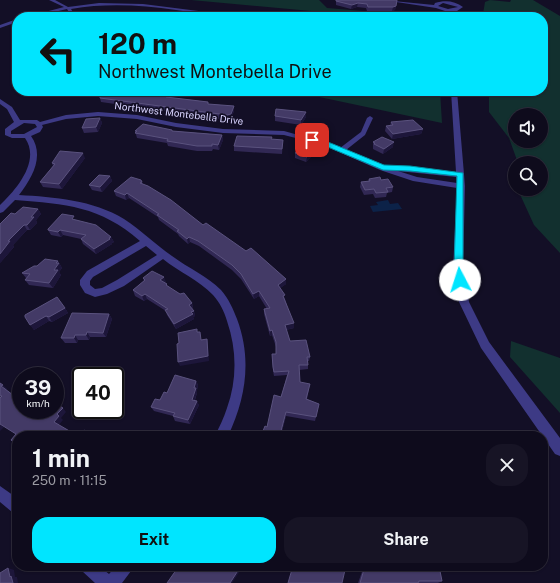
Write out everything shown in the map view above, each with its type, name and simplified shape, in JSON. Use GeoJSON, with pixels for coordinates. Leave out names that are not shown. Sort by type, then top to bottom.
{"type":"FeatureCollection","features":[{"type":"Feature","properties":{"kind":"street"},"geometry":{"type":"LineString","coordinates":[[52,0],[73,12]]}},
{"type":"Feature","properties":{"kind":"street"},"geometry":{"type":"LineString","coordinates":[[120,4],[125,0]]}},
{"type":"Feature","properties":{"kind":"street"},"geometry":{"type":"LineString","coordinates":[[385,0],[439,6],[454,10],[461,8],[460,5],[451,0]]}},
{"type":"Feature","properties":{"kind":"street"},"geometry":{"type":"LineString","coordinates":[[439,6],[445,0]]}},
{"type":"Feature","properties":{"kind":"street"},"geometry":{"type":"LineString","coordinates":[[50,12],[68,8],[120,4],[205,12]]}},
{"type":"Feature","properties":{"kind":"street"},"geometry":{"type":"LineString","coordinates":[[439,6],[456,4]]}},
{"type":"Feature","properties":{"kind":"street"},"geometry":{"type":"LineString","coordinates":[[439,6],[444,12]]}},
{"type":"Feature","properties":{"kind":"street"},"geometry":{"type":"LineString","coordinates":[[0,27],[12,22]]}},
{"type":"Feature","properties":{"kind":"street"},"geometry":{"type":"LineString","coordinates":[[454,96],[460,175],[458,270],[464,302],[485,345],[547,431]]}},
{"type":"Feature","properties":{"kind":"street"},"geometry":{"type":"LineString","coordinates":[[0,101],[10,108],[18,123]]}},
{"type":"Feature","properties":{"kind":"street","name":"Northwest Montebella Drive"},"geometry":{"type":"LineString","coordinates":[[40,124],[66,118],[98,114],[137,116],[176,125],[223,131],[284,133],[325,144],[383,168],[416,179],[460,186]]}},
{"type":"Feature","properties":{"kind":"street"},"geometry":{"type":"LineString","coordinates":[[342,150],[362,136],[368,127],[370,118]]}},
{"type":"Feature","properties":{"kind":"street"},"geometry":{"type":"LineString","coordinates":[[29,121],[40,124],[38,129],[27,136],[15,137],[3,134],[9,127],[18,123],[29,121]]}},
{"type":"Feature","properties":{"kind":"street"},"geometry":{"type":"LineString","coordinates":[[0,210],[14,197],[30,173],[34,148],[27,136]]}},
{"type":"Feature","properties":{"kind":"street","name":"Northwest Montebella Drive"},"geometry":{"type":"LineString","coordinates":[[383,168],[410,168],[460,175]]}},
{"type":"Feature","properties":{"kind":"street"},"geometry":{"type":"LineString","coordinates":[[14,197],[68,202],[92,208],[114,216],[131,226],[163,254],[199,276],[224,301],[237,331],[242,360],[236,399],[224,431]]}},
{"type":"Feature","properties":{"kind":"street"},"geometry":{"type":"LineString","coordinates":[[147,240],[90,274],[85,280],[85,285],[89,291],[97,293],[114,287],[163,254]]}},
{"type":"Feature","properties":{"kind":"street"},"geometry":{"type":"LineString","coordinates":[[548,432],[560,449]]}},
{"type":"Feature","properties":{"kind":"street"},"geometry":{"type":"LineString","coordinates":[[0,493],[12,503]]}},
{"type":"Feature","properties":{"kind":"street"},"geometry":{"type":"LineString","coordinates":[[93,571],[107,583]]}},
{"type":"Feature","properties":{"kind":"street"},"geometry":{"type":"LineString","coordinates":[[112,583],[122,571]]}},
{"type":"Feature","properties":{"kind":"green space"},"geometry":{"type":"Polygon","coordinates":[[[191,0],[319,0],[327,8],[375,12],[311,11],[191,0]]]}},
{"type":"Feature","properties":{"kind":"green space"},"geometry":{"type":"Polygon","coordinates":[[[490,0],[510,2],[511,0],[533,0],[560,16],[560,253],[534,225],[521,196],[548,196],[548,156],[515,156],[513,148],[548,148],[548,108],[508,108],[508,137],[489,112],[489,96],[548,96],[548,12],[483,12],[485,2],[490,0]]]}},
{"type":"Feature","properties":{"kind":"green space"},"geometry":{"type":"Polygon","coordinates":[[[315,96],[440,96],[442,123],[315,96]]]}},
{"type":"Feature","properties":{"kind":"green space"},"geometry":{"type":"Polygon","coordinates":[[[511,341],[560,358],[560,413],[510,357],[511,341]]]}},
{"type":"Feature","properties":{"kind":"water"},"geometry":{"type":"Polygon","coordinates":[[[388,200],[390,204],[398,203],[402,209],[373,212],[370,206],[378,205],[376,202],[388,200]]]}},
{"type":"Feature","properties":{"kind":"building"},"geometry":{"type":"Polygon","coordinates":[[[336,0],[397,0],[396,6],[393,7],[368,7],[367,4],[358,3],[352,5],[336,0]]]}},
{"type":"Feature","properties":{"kind":"building"},"geometry":{"type":"Polygon","coordinates":[[[100,96],[167,96],[166,97],[208,102],[208,104],[234,106],[231,114],[227,115],[100,98],[100,96]]]}},
{"type":"Feature","properties":{"kind":"building"},"geometry":{"type":"Polygon","coordinates":[[[276,109],[306,112],[301,120],[275,116],[276,109]]]}},
{"type":"Feature","properties":{"kind":"building"},"geometry":{"type":"Polygon","coordinates":[[[100,118],[96,127],[82,128],[86,119],[100,118]]]}},
{"type":"Feature","properties":{"kind":"building"},"geometry":{"type":"Polygon","coordinates":[[[413,120],[423,129],[393,134],[386,126],[393,125],[391,122],[413,120]]]}},
{"type":"Feature","properties":{"kind":"building"},"geometry":{"type":"Polygon","coordinates":[[[143,124],[172,131],[222,135],[218,145],[212,144],[212,146],[197,146],[167,141],[168,139],[135,133],[137,131],[135,131],[143,124]]]}},
{"type":"Feature","properties":{"kind":"building"},"geometry":{"type":"Polygon","coordinates":[[[237,136],[272,137],[271,139],[283,140],[282,149],[234,146],[237,136]]]}},
{"type":"Feature","properties":{"kind":"building"},"geometry":{"type":"Polygon","coordinates":[[[382,137],[394,142],[384,149],[374,144],[375,143],[373,142],[382,137]]]}},
{"type":"Feature","properties":{"kind":"building"},"geometry":{"type":"Polygon","coordinates":[[[304,145],[315,149],[307,157],[295,153],[304,145]]]}},
{"type":"Feature","properties":{"kind":"building"},"geometry":{"type":"Polygon","coordinates":[[[60,151],[83,153],[59,184],[40,182],[55,164],[52,163],[60,151]]]}},
{"type":"Feature","properties":{"kind":"building"},"geometry":{"type":"Polygon","coordinates":[[[99,175],[110,176],[100,187],[89,185],[99,175]]]}},
{"type":"Feature","properties":{"kind":"building"},"geometry":{"type":"Polygon","coordinates":[[[131,177],[141,180],[142,182],[140,183],[148,186],[171,200],[203,225],[206,223],[246,251],[251,248],[286,279],[278,285],[285,295],[283,296],[294,323],[285,325],[290,341],[306,340],[310,357],[307,357],[308,365],[299,365],[300,382],[310,384],[306,399],[319,404],[316,417],[286,412],[281,431],[263,431],[265,426],[267,427],[274,395],[281,397],[289,371],[274,372],[272,354],[276,354],[276,342],[272,330],[270,331],[264,309],[270,308],[259,291],[253,294],[241,274],[232,265],[198,241],[189,237],[187,239],[177,231],[179,230],[157,215],[159,214],[127,193],[125,195],[114,191],[131,177]]]}},
{"type":"Feature","properties":{"kind":"building"},"geometry":{"type":"Polygon","coordinates":[[[380,177],[381,180],[388,179],[393,187],[386,188],[388,192],[376,193],[374,189],[365,190],[361,182],[370,181],[369,179],[380,177]]]}},
{"type":"Feature","properties":{"kind":"building"},"geometry":{"type":"Polygon","coordinates":[[[23,207],[38,209],[31,217],[34,217],[27,225],[24,225],[8,241],[10,241],[0,254],[0,224],[11,213],[15,214],[23,207]]]}},
{"type":"Feature","properties":{"kind":"building"},"geometry":{"type":"Polygon","coordinates":[[[62,214],[74,216],[72,219],[96,225],[111,237],[94,249],[81,239],[86,235],[60,230],[58,232],[48,230],[62,214]]]}},
{"type":"Feature","properties":{"kind":"building"},"geometry":{"type":"Polygon","coordinates":[[[45,259],[58,261],[56,263],[59,263],[54,270],[58,270],[49,283],[25,280],[30,274],[22,273],[34,266],[37,266],[45,259]]]}},
{"type":"Feature","properties":{"kind":"building"},"geometry":{"type":"Polygon","coordinates":[[[152,271],[164,277],[160,280],[167,284],[166,285],[180,294],[184,293],[192,303],[189,305],[194,311],[191,312],[193,314],[174,324],[165,310],[168,309],[145,294],[142,296],[133,290],[145,280],[143,278],[152,271]]]}},
{"type":"Feature","properties":{"kind":"building"},"geometry":{"type":"Polygon","coordinates":[[[57,297],[65,308],[30,325],[25,315],[57,297]]]}},
{"type":"Feature","properties":{"kind":"building"},"geometry":{"type":"Polygon","coordinates":[[[72,313],[109,314],[103,333],[87,332],[86,335],[75,335],[74,338],[61,338],[72,313]]]}},
{"type":"Feature","properties":{"kind":"building"},"geometry":{"type":"Polygon","coordinates":[[[197,329],[197,332],[200,332],[201,340],[207,339],[208,356],[178,362],[178,333],[197,329]]]}},
{"type":"Feature","properties":{"kind":"building"},"geometry":{"type":"Polygon","coordinates":[[[175,375],[196,381],[194,388],[196,388],[192,400],[197,401],[188,420],[173,416],[175,413],[151,407],[155,399],[160,400],[164,392],[167,393],[175,375]]]}},
{"type":"Feature","properties":{"kind":"building"},"geometry":{"type":"Polygon","coordinates":[[[0,383],[3,385],[1,386],[12,394],[12,419],[56,419],[54,422],[69,431],[12,432],[0,424],[0,398],[2,396],[0,396],[0,383]]]}},
{"type":"Feature","properties":{"kind":"building"},"geometry":{"type":"Polygon","coordinates":[[[8,568],[13,583],[0,583],[0,573],[8,568]]]}},
{"type":"Feature","properties":{"kind":"building"},"geometry":{"type":"Polygon","coordinates":[[[175,571],[238,571],[230,583],[167,583],[175,571]]]}},
{"type":"Feature","properties":{"kind":"building"},"geometry":{"type":"Polygon","coordinates":[[[292,571],[345,571],[342,583],[288,583],[292,571]]]}},
{"type":"Feature","properties":{"kind":"building"},"geometry":{"type":"Polygon","coordinates":[[[364,571],[440,571],[442,581],[419,581],[418,583],[360,583],[364,571]]]}},
{"type":"Feature","properties":{"kind":"route"},"geometry":{"type":"LineString","coordinates":[[312,140],[383,168],[410,168],[460,175],[458,270],[460,280]]}}]}
